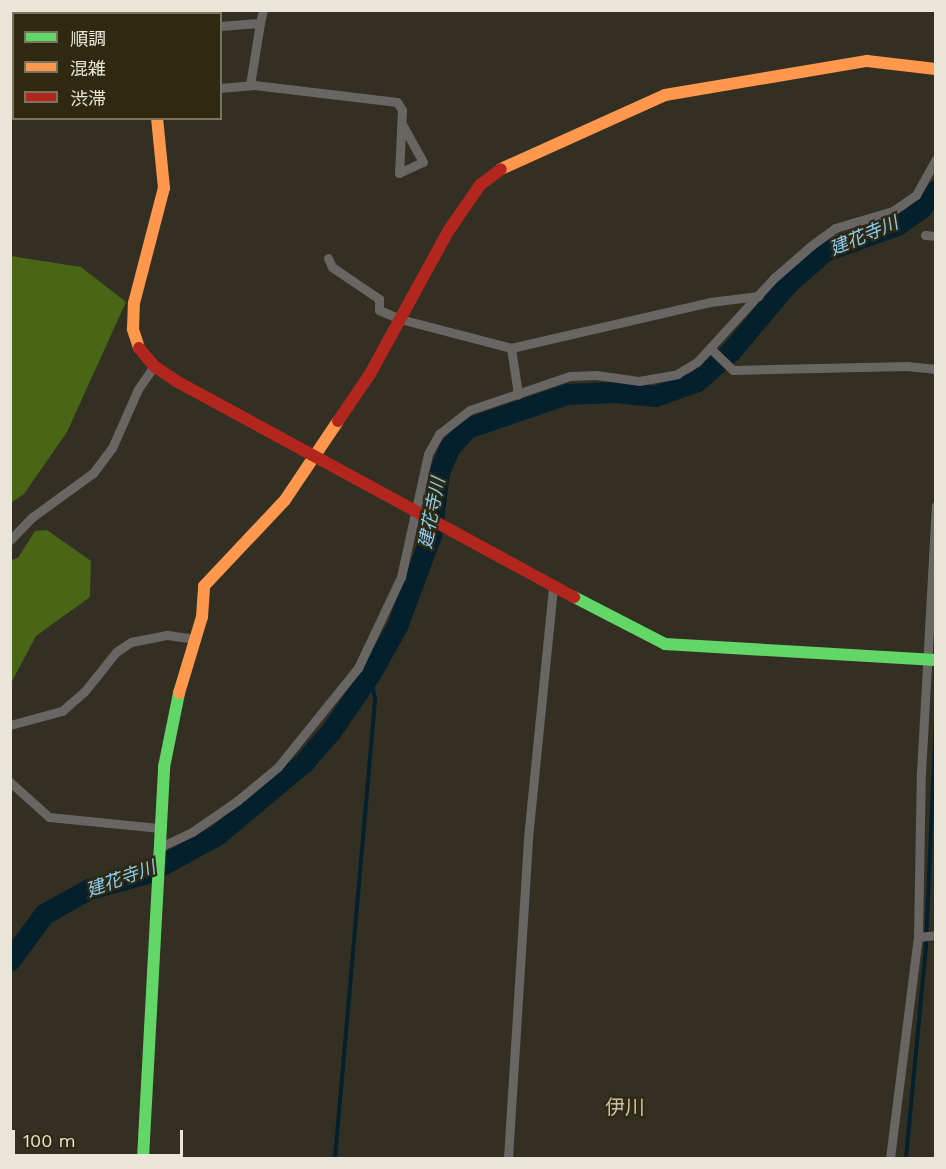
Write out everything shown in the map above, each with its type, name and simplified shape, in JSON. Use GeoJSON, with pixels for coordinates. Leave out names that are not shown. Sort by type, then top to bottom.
{"type":"FeatureCollection","features":[{"type":"Feature","properties":{"kind":"street"},"geometry":{"type":"LineString","coordinates":[[250,85],[263,10]]}},
{"type":"Feature","properties":{"kind":"street"},"geometry":{"type":"LineString","coordinates":[[222,26],[260,23]]}},
{"type":"Feature","properties":{"kind":"street"},"geometry":{"type":"LineString","coordinates":[[143,1158],[164,766],[174,711],[196,639],[204,586],[285,500],[370,374],[449,230],[480,185],[501,169],[665,95],[867,61],[936,69]]}},
{"type":"Feature","properties":{"kind":"street"},"geometry":{"type":"LineString","coordinates":[[222,88],[250,85],[397,102],[402,110],[399,173],[423,162],[402,124]]}},
{"type":"Feature","properties":{"kind":"street"},"geometry":{"type":"LineString","coordinates":[[157,120],[164,188],[132,317],[138,347],[154,366],[315,454],[440,527],[639,632],[673,645],[932,660]]}},
{"type":"Feature","properties":{"kind":"street"},"geometry":{"type":"LineString","coordinates":[[160,847],[192,832],[237,801],[278,767],[315,725],[358,668],[381,626],[401,577],[417,513],[428,454],[439,434],[470,410],[570,376],[657,380],[677,374],[711,349],[794,260],[835,228],[893,211],[916,195],[936,159]]}},
{"type":"Feature","properties":{"kind":"street"},"geometry":{"type":"LineString","coordinates":[[925,235],[936,236]]}},
{"type":"Feature","properties":{"kind":"street"},"geometry":{"type":"LineString","coordinates":[[328,258],[332,267],[379,299],[380,310],[400,319],[511,348],[711,302],[759,296]]}},
{"type":"Feature","properties":{"kind":"street"},"geometry":{"type":"LineString","coordinates":[[511,348],[518,394]]}},
{"type":"Feature","properties":{"kind":"street"},"geometry":{"type":"LineString","coordinates":[[711,349],[733,370],[907,366],[936,369]]}},
{"type":"Feature","properties":{"kind":"street"},"geometry":{"type":"LineString","coordinates":[[10,540],[31,518],[93,473],[112,448],[138,389],[154,366]]}},
{"type":"Feature","properties":{"kind":"street"},"geometry":{"type":"LineString","coordinates":[[890,1158],[918,937],[932,660],[936,506]]}},
{"type":"Feature","properties":{"kind":"street"},"geometry":{"type":"LineString","coordinates":[[508,1158],[528,838],[553,587]]}},
{"type":"Feature","properties":{"kind":"street"},"geometry":{"type":"LineString","coordinates":[[10,725],[62,711],[84,692],[116,652],[132,642],[167,635],[196,639]]}},
{"type":"Feature","properties":{"kind":"street"},"geometry":{"type":"LineString","coordinates":[[10,782],[49,817],[160,828]]}},
{"type":"Feature","properties":{"kind":"street"},"geometry":{"type":"LineString","coordinates":[[918,937],[936,935]]}},
{"type":"Feature","properties":{"kind":"green space"},"geometry":{"type":"Polygon","coordinates":[[[11,256],[81,267],[126,302],[67,432],[24,494],[11,503],[11,256]]]}},
{"type":"Feature","properties":{"kind":"green space"},"geometry":{"type":"Polygon","coordinates":[[[47,530],[91,561],[90,597],[36,636],[11,683],[11,560],[18,558],[35,531],[47,530]]]}},
{"type":"Feature","properties":{"kind":"waterway","name":"建花寺川"},"geometry":{"type":"LineString","coordinates":[[10,960],[44,914],[89,889],[147,873],[217,835],[304,762],[331,731],[370,674],[397,626],[431,535],[439,472],[449,448],[467,428],[567,394],[615,392],[655,396],[697,381],[731,351],[788,283],[825,251],[897,225],[921,208],[936,190]]}},
{"type":"Feature","properties":{"kind":"waterway"},"geometry":{"type":"LineString","coordinates":[[335,1158],[375,699],[370,674]]}},
{"type":"Feature","properties":{"kind":"waterway"},"geometry":{"type":"LineString","coordinates":[[906,1158],[926,945],[936,716]]}},
{"type":"Feature","properties":{"kind":"traffic: fast"},"geometry":{"type":"LineString","coordinates":[[574,597],[665,644],[936,660]]}},
{"type":"Feature","properties":{"kind":"traffic: fast"},"geometry":{"type":"LineString","coordinates":[[143,1158],[164,767],[179,693]]}},
{"type":"Feature","properties":{"kind":"traffic: slow"},"geometry":{"type":"LineString","coordinates":[[501,169],[665,95],[867,61],[936,69]]}},
{"type":"Feature","properties":{"kind":"traffic: slow"},"geometry":{"type":"LineString","coordinates":[[139,348],[133,329],[134,303],[164,188],[157,120]]}},
{"type":"Feature","properties":{"kind":"traffic: slow"},"geometry":{"type":"LineString","coordinates":[[179,693],[202,617],[204,586],[285,500],[338,421]]}},
{"type":"Feature","properties":{"kind":"traffic: jam"},"geometry":{"type":"LineString","coordinates":[[338,421],[370,374],[449,230],[480,185],[501,169]]}},
{"type":"Feature","properties":{"kind":"traffic: jam"},"geometry":{"type":"LineString","coordinates":[[139,348],[154,366],[176,381],[574,597]]}},
{"type":"Feature","properties":{"kind":"district","name":"伊川"},"geometry":{"type":"Point","coordinates":[625,1107]}}]}
